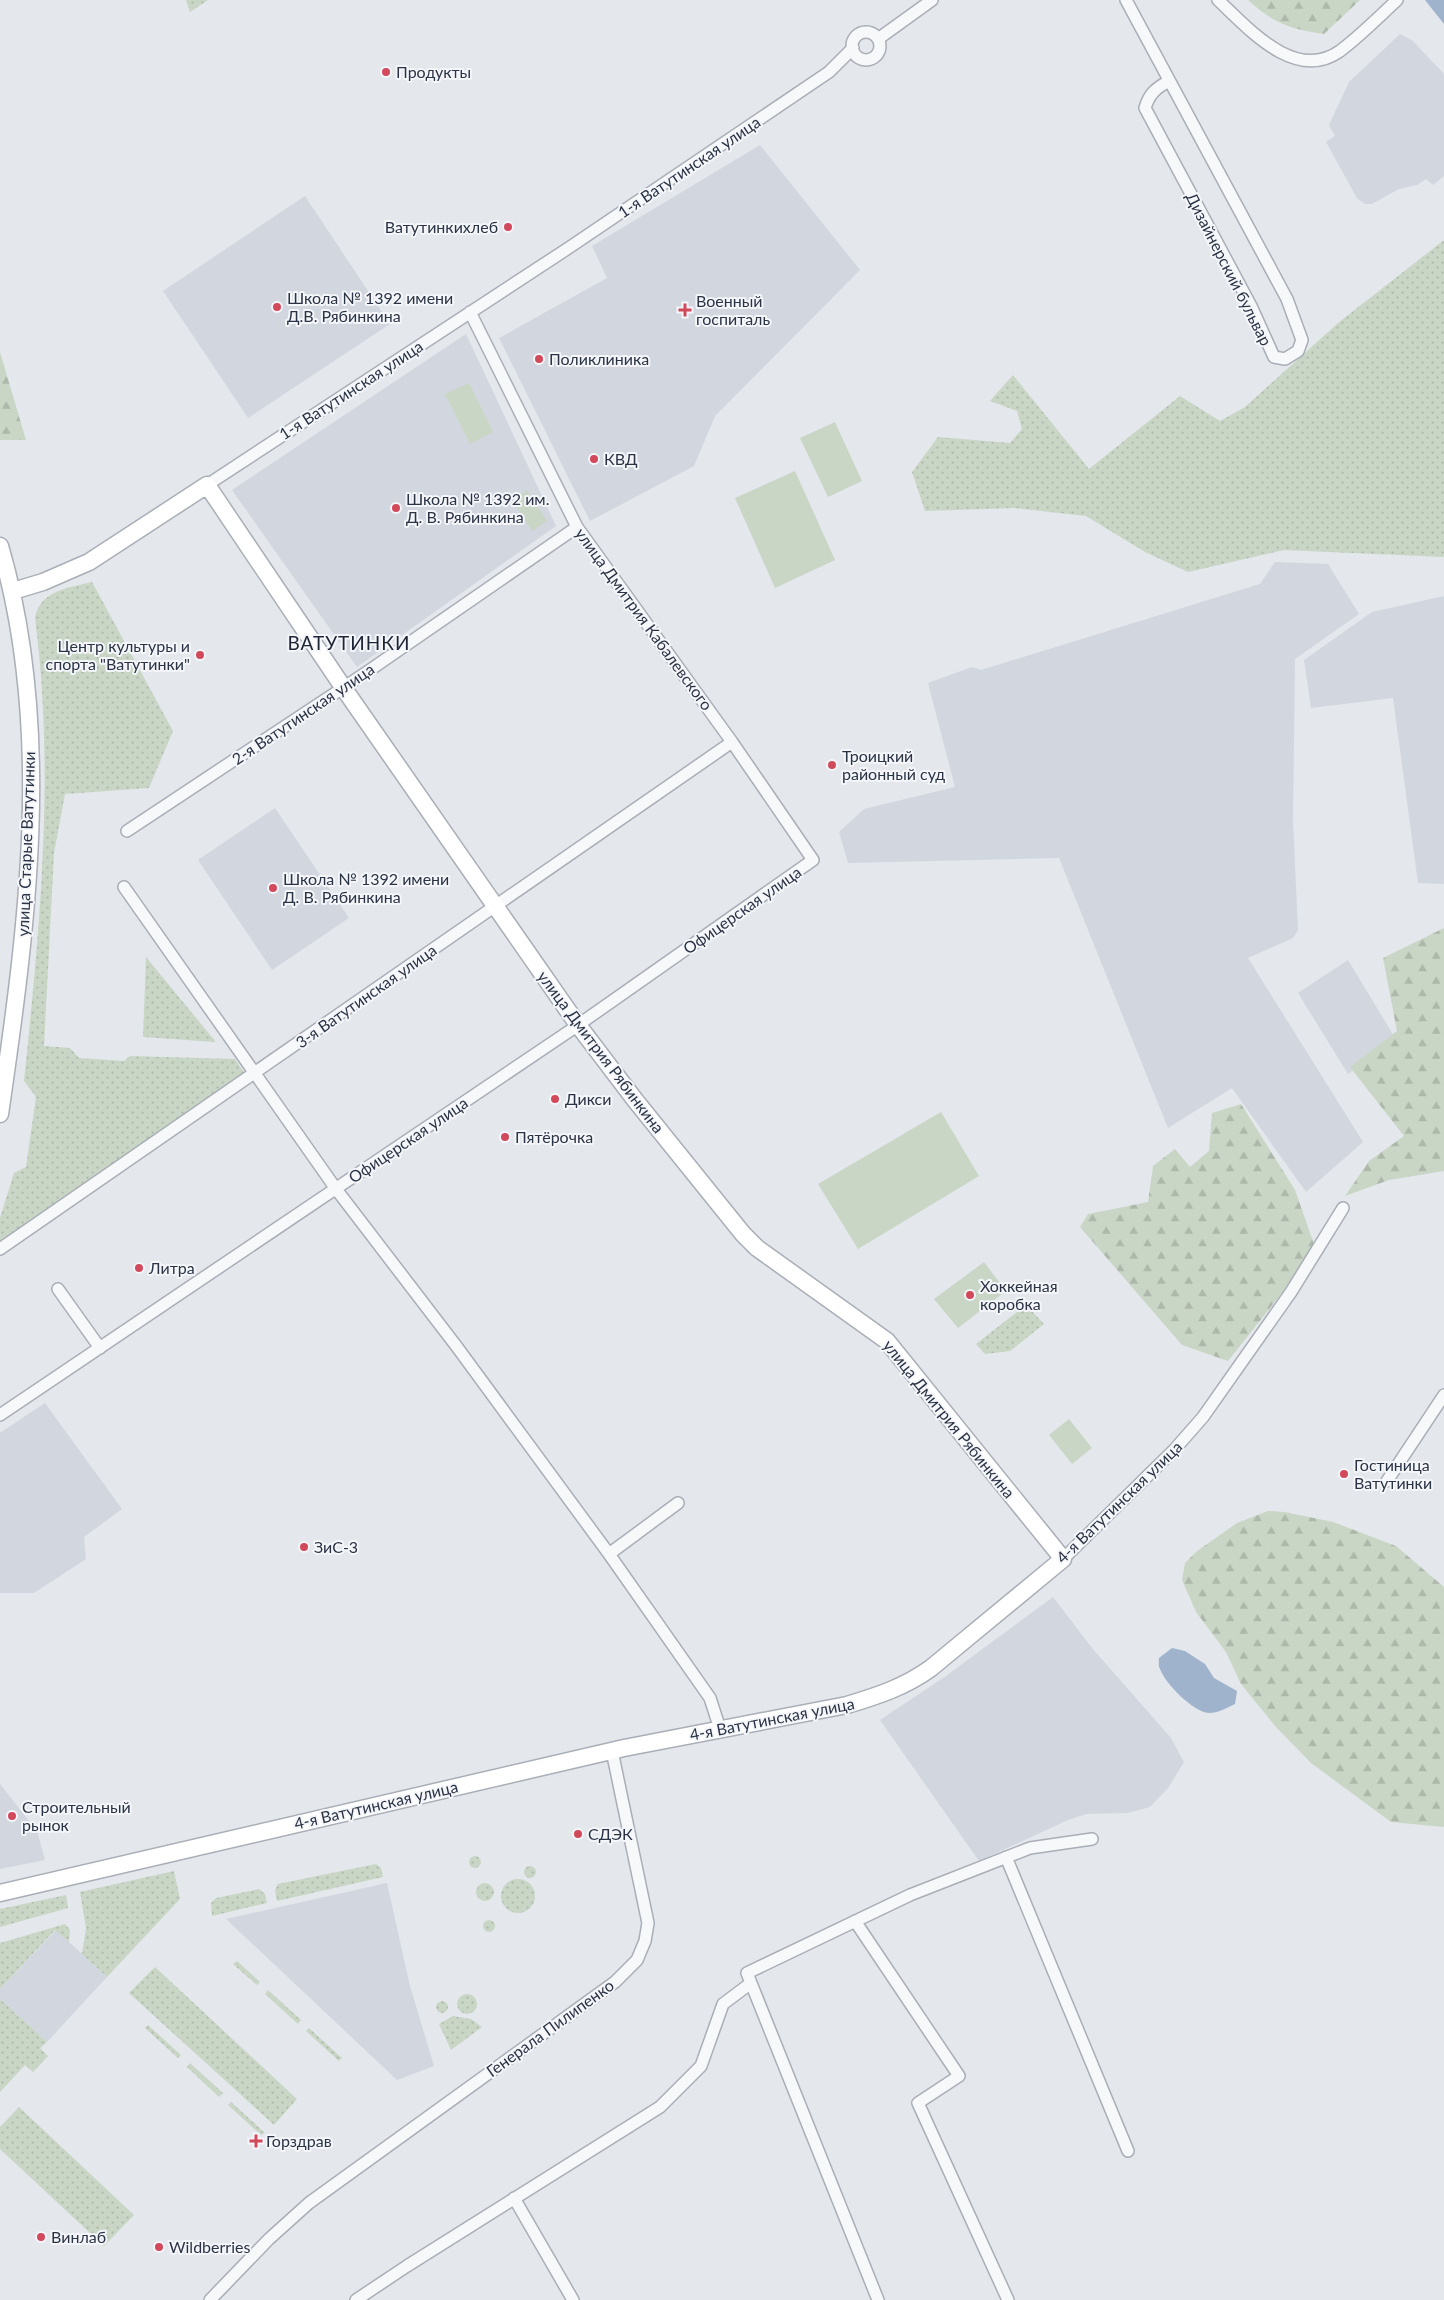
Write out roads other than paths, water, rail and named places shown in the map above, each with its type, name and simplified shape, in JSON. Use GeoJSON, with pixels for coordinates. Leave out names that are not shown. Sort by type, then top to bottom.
{"type":"FeatureCollection","features":[{"type":"Feature","properties":{"kind":"street"},"geometry":{"type":"LineString","coordinates":[[878,39],[932,0]]}},
{"type":"Feature","properties":{"kind":"street","name":"Дизайнерский бульвар"},"geometry":{"type":"LineString","coordinates":[[1126,0],[1170,81],[1287,299],[1302,340],[1298,351],[1285,360],[1274,357],[1251,306],[1145,108],[1147,98],[1156,88],[1170,81]]}},
{"type":"Feature","properties":{"kind":"street"},"geometry":{"type":"LineString","coordinates":[[1218,0],[1278,51],[1295,58],[1316,61],[1339,52],[1398,0]]}},
{"type":"Feature","properties":{"kind":"street"},"geometry":{"type":"LineString","coordinates":[[862,33],[871,33],[878,39],[880,48],[875,56],[862,59],[853,48],[854,39],[862,33]]}},
{"type":"Feature","properties":{"kind":"street","name":"1-я Ватутинская улица"},"geometry":{"type":"LineString","coordinates":[[13,591],[43,582],[89,562],[582,240],[829,72],[853,48]]}},
{"type":"Feature","properties":{"kind":"street","name":"1-я Ватутинская улица"},"geometry":{"type":"LineString","coordinates":[[829,72],[862,59]]}},
{"type":"Feature","properties":{"kind":"street","name":"улица Дмитрия Кабалевского"},"geometry":{"type":"LineString","coordinates":[[470,312],[577,527],[732,742],[813,860]]}},
{"type":"Feature","properties":{"kind":"street","name":"улица Дмитрия Рябинкина"},"geometry":{"type":"LineString","coordinates":[[207,485],[343,687],[495,907],[578,1025],[635,1100],[743,1234],[757,1248],[887,1341],[1063,1558]]}},
{"type":"Feature","properties":{"kind":"street","name":"2-я Ватутинская улица"},"geometry":{"type":"LineString","coordinates":[[127,831],[343,687],[577,527]]}},
{"type":"Feature","properties":{"kind":"street","name":"улица Старые Ватутинки"},"geometry":{"type":"LineString","coordinates":[[0,546],[13,591],[24,674],[30,749],[30,809],[23,934],[16,1004],[0,1114]]}},
{"type":"Feature","properties":{"kind":"street","name":"3-я Ватутинская улица"},"geometry":{"type":"LineString","coordinates":[[0,1249],[732,742]]}},
{"type":"Feature","properties":{"kind":"street","name":"Офицерская улица"},"geometry":{"type":"LineString","coordinates":[[0,1415],[578,1025],[813,860]]}},
{"type":"Feature","properties":{"kind":"street"},"geometry":{"type":"LineString","coordinates":[[124,887],[336,1189],[609,1554],[710,1698],[720,1729]]}},
{"type":"Feature","properties":{"kind":"street","name":"4-я Ватутинская улица"},"geometry":{"type":"LineString","coordinates":[[0,1893],[612,1751],[847,1705],[872,1698],[909,1683],[948,1655],[1063,1558],[1174,1450],[1203,1417],[1291,1292],[1343,1208]]}},
{"type":"Feature","properties":{"kind":"street"},"geometry":{"type":"LineString","coordinates":[[58,1289],[100,1348]]}},
{"type":"Feature","properties":{"kind":"street"},"geometry":{"type":"LineString","coordinates":[[1387,1481],[1444,1395]]}},
{"type":"Feature","properties":{"kind":"street"},"geometry":{"type":"LineString","coordinates":[[609,1554],[678,1503]]}},
{"type":"Feature","properties":{"kind":"street","name":"Генерала Пилипенко"},"geometry":{"type":"LineString","coordinates":[[210,2300],[288,2221],[336,2183],[615,1982],[637,1960],[645,1941],[647,1914],[612,1751]]}},
{"type":"Feature","properties":{"kind":"street"},"geometry":{"type":"LineString","coordinates":[[878,2300],[747,1973],[910,1895],[1006,1857],[1030,1848],[1092,1839]]}},
{"type":"Feature","properties":{"kind":"street"},"geometry":{"type":"LineString","coordinates":[[1006,1857],[1128,2151]]}},
{"type":"Feature","properties":{"kind":"street"},"geometry":{"type":"LineString","coordinates":[[855,1921],[959,2076],[918,2103],[1008,2300]]}},
{"type":"Feature","properties":{"kind":"street"},"geometry":{"type":"LineString","coordinates":[[356,2300],[660,2106],[701,2066],[723,2004],[751,1983]]}},
{"type":"Feature","properties":{"kind":"street"},"geometry":{"type":"LineString","coordinates":[[514,2198],[573,2300]]}},
{"type":"Feature","properties":{"kind":"water"},"geometry":{"type":"Polygon","coordinates":[[[1425,0],[1444,0],[1444,24],[1425,0]]]}},
{"type":"Feature","properties":{"kind":"water"},"geometry":{"type":"Polygon","coordinates":[[[1172,1648],[1185,1651],[1205,1664],[1214,1678],[1237,1691],[1235,1704],[1209,1713],[1195,1708],[1180,1696],[1163,1675],[1159,1666],[1159,1658],[1172,1648]]]}},
{"type":"Feature","properties":{"kind":"place","name":"Продукты"},"geometry":{"type":"Point","coordinates":[386,72]}},
{"type":"Feature","properties":{"kind":"place","name":"Ватутинкихлеб"},"geometry":{"type":"Point","coordinates":[508,227]}},
{"type":"Feature","properties":{"kind":"place","name":"Школа № 1392 имени Д.В. Рябинкина"},"geometry":{"type":"Point","coordinates":[277,307]}},
{"type":"Feature","properties":{"kind":"place","name":"Военный госпиталь"},"geometry":{"type":"Point","coordinates":[685,310]}},
{"type":"Feature","properties":{"kind":"place","name":"Поликлиника"},"geometry":{"type":"Point","coordinates":[539,359]}},
{"type":"Feature","properties":{"kind":"place","name":"КВД"},"geometry":{"type":"Point","coordinates":[594,459]}},
{"type":"Feature","properties":{"kind":"place","name":"Школа № 1392 им. Д. В. Рябинкина"},"geometry":{"type":"Point","coordinates":[396,508]}},
{"type":"Feature","properties":{"kind":"place","name":"Центр культуры и спорта \"Ватутинки\""},"geometry":{"type":"Point","coordinates":[200,655]}},
{"type":"Feature","properties":{"kind":"place","name":"Троицкий районный суд"},"geometry":{"type":"Point","coordinates":[832,765]}},
{"type":"Feature","properties":{"kind":"place","name":"Школа № 1392 имени Д. В. Рябинкина"},"geometry":{"type":"Point","coordinates":[273,888]}},
{"type":"Feature","properties":{"kind":"place","name":"Дикси"},"geometry":{"type":"Point","coordinates":[555,1099]}},
{"type":"Feature","properties":{"kind":"place","name":"Пятёрочка"},"geometry":{"type":"Point","coordinates":[505,1137]}},
{"type":"Feature","properties":{"kind":"place","name":"Литра"},"geometry":{"type":"Point","coordinates":[139,1268]}},
{"type":"Feature","properties":{"kind":"place","name":"Хоккейная коробка"},"geometry":{"type":"Point","coordinates":[970,1295]}},
{"type":"Feature","properties":{"kind":"place","name":"Гостиница Ватутинки"},"geometry":{"type":"Point","coordinates":[1344,1474]}},
{"type":"Feature","properties":{"kind":"place","name":"ЗиС-3"},"geometry":{"type":"Point","coordinates":[304,1547]}},
{"type":"Feature","properties":{"kind":"place","name":"Строительный рынок"},"geometry":{"type":"Point","coordinates":[12,1816]}},
{"type":"Feature","properties":{"kind":"place","name":"СДЭК"},"geometry":{"type":"Point","coordinates":[578,1834]}},
{"type":"Feature","properties":{"kind":"place","name":"Горздрав"},"geometry":{"type":"Point","coordinates":[256,2141]}},
{"type":"Feature","properties":{"kind":"place","name":"Винлаб"},"geometry":{"type":"Point","coordinates":[41,2237]}},
{"type":"Feature","properties":{"kind":"place","name":"Wildberries"},"geometry":{"type":"Point","coordinates":[159,2247]}},
{"type":"Feature","properties":{"kind":"district","name":"ВАТУТИНКИ"},"geometry":{"type":"Point","coordinates":[349,643]}}]}
